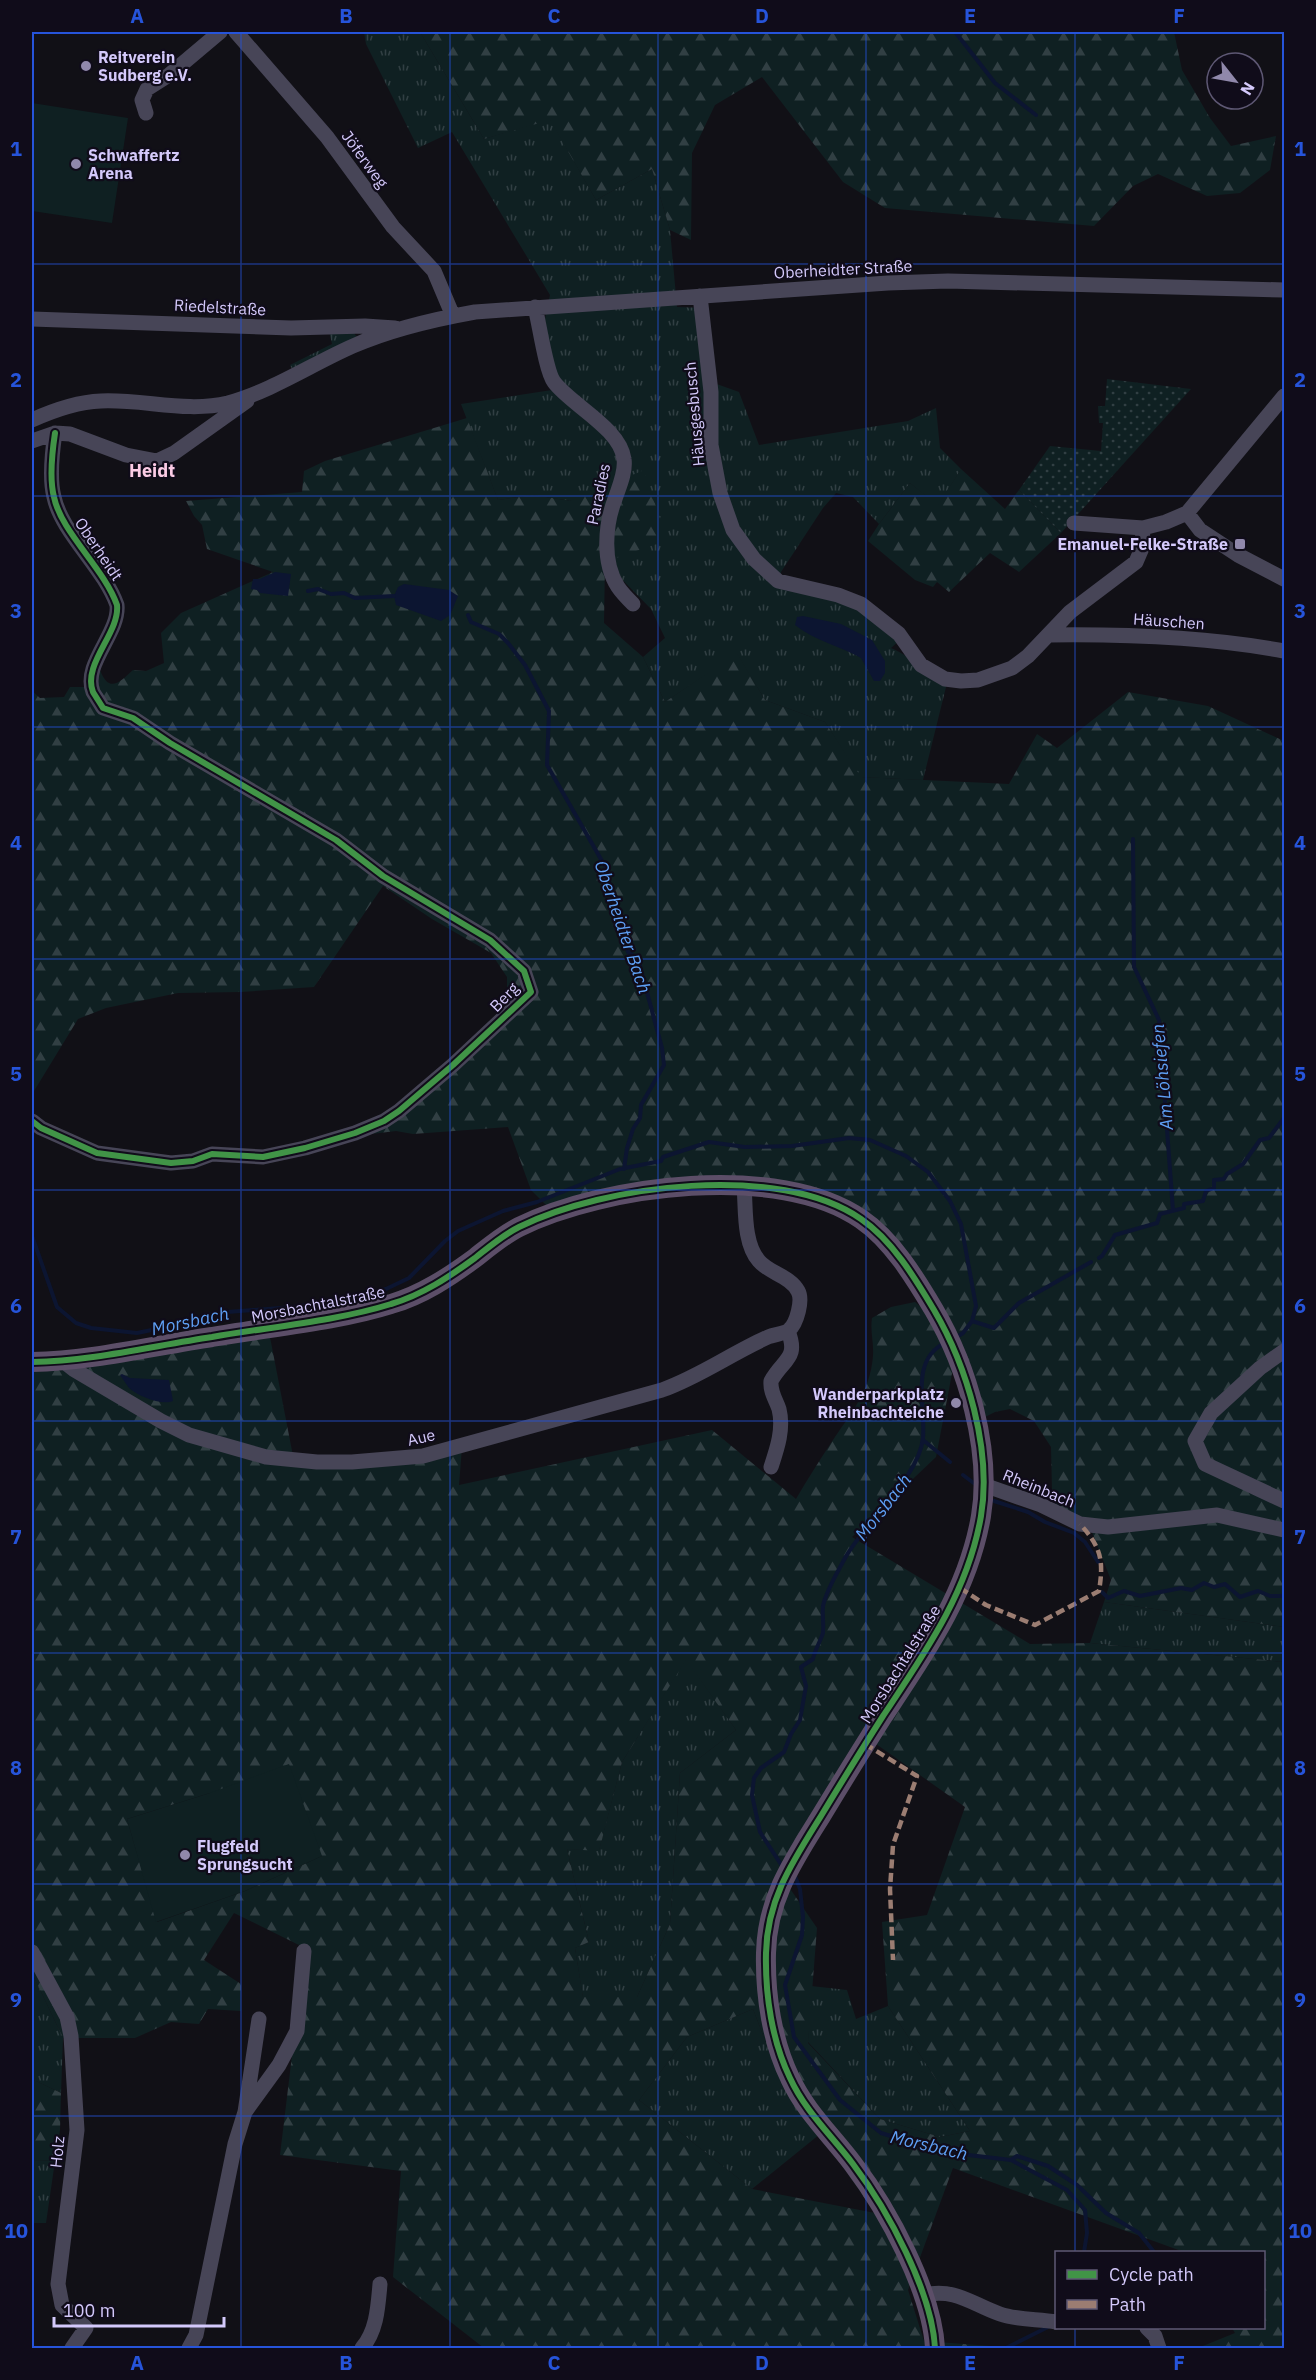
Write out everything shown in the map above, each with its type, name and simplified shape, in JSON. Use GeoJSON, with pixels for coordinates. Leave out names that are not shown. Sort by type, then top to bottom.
{"type":"FeatureCollection","features":[{"type":"Feature","properties":{"kind":"main road","name":"Morsbachtalstraße"},"geometry":{"type":"LineString","coordinates":[[32,1362],[63,1361],[390,1305],[422,1292],[451,1276],[515,1228],[551,1213],[624,1195],[656,1190],[706,1186],[767,1187],[815,1198],[842,1208],[864,1221],[885,1241],[932,1307],[950,1341],[972,1407],[980,1448],[984,1485],[982,1512],[972,1553],[950,1609],[927,1650],[865,1744],[788,1871],[773,1903],[768,1921],[766,1947],[769,2003],[780,2056],[791,2082],[807,2108],[856,2168],[885,2214],[923,2295],[933,2328],[935,2349]]}},
{"type":"Feature","properties":{"kind":"street"},"geometry":{"type":"LineString","coordinates":[[146,114],[142,100],[147,88],[170,75],[220,32]]}},
{"type":"Feature","properties":{"kind":"street","name":"Jöferweg"},"geometry":{"type":"LineString","coordinates":[[236,32],[327,137],[393,228],[434,271],[453,316]]}},
{"type":"Feature","properties":{"kind":"street","name":"Oberheidter Straße"},"geometry":{"type":"LineString","coordinates":[[407,328],[453,316],[535,307],[948,281],[1284,290]]}},
{"type":"Feature","properties":{"kind":"street","name":"Häusgesbusch"},"geometry":{"type":"LineString","coordinates":[[700,296],[711,392],[711,445],[720,493],[734,530],[754,559],[778,581],[838,595],[861,604],[899,634],[921,665],[945,679],[978,680],[1012,668],[1028,656],[1070,612],[1136,562],[1142,548],[1143,528]]}},
{"type":"Feature","properties":{"kind":"street","name":"Paradies"},"geometry":{"type":"LineString","coordinates":[[535,307],[552,381],[606,430],[616,442],[624,458],[622,477],[609,514],[607,549],[610,572],[619,589],[633,604]]}},
{"type":"Feature","properties":{"kind":"street","name":"Riedelstraße"},"geometry":{"type":"LineString","coordinates":[[32,319],[291,328],[365,326],[407,328]]}},
{"type":"Feature","properties":{"kind":"street"},"geometry":{"type":"LineString","coordinates":[[32,420],[73,404],[102,401],[169,406],[208,406],[229,402],[264,389],[353,346],[407,328]]}},
{"type":"Feature","properties":{"kind":"street"},"geometry":{"type":"LineString","coordinates":[[32,441],[56,433],[70,434],[126,455],[157,461],[183,448],[264,389]]}},
{"type":"Feature","properties":{"kind":"street"},"geometry":{"type":"LineString","coordinates":[[1074,523],[1143,528],[1187,513],[1284,396]]}},
{"type":"Feature","properties":{"kind":"street","name":"Oberheidt"},"geometry":{"type":"LineString","coordinates":[[56,433],[53,497],[60,515],[94,563],[117,605],[118,612],[115,622],[93,669],[92,690],[104,708]]}},
{"type":"Feature","properties":{"kind":"street"},"geometry":{"type":"LineString","coordinates":[[1187,513],[1200,530],[1238,555],[1284,579]]}},
{"type":"Feature","properties":{"kind":"street","name":"Häuschen"},"geometry":{"type":"LineString","coordinates":[[1050,634],[1090,634],[1243,644],[1284,651]]}},
{"type":"Feature","properties":{"kind":"street","name":"Berg"},"geometry":{"type":"LineString","coordinates":[[32,1121],[49,1132],[97,1153],[171,1163],[193,1161],[212,1154],[263,1157],[306,1148],[355,1133],[384,1121],[399,1111],[453,1065],[531,992],[524,971],[490,940],[383,876],[336,840],[170,743],[133,718],[104,708]]}},
{"type":"Feature","properties":{"kind":"street"},"geometry":{"type":"LineString","coordinates":[[744,1186],[750,1244],[754,1253],[759,1262],[793,1284],[801,1299],[794,1324],[788,1331],[793,1344],[792,1353],[771,1381],[772,1392],[780,1415],[780,1430],[771,1467]]}},
{"type":"Feature","properties":{"kind":"street","name":"Aue"},"geometry":{"type":"LineString","coordinates":[[63,1361],[124,1400],[189,1435],[266,1457],[293,1461],[352,1462],[423,1456],[662,1390],[679,1384],[769,1336],[788,1331]]}},
{"type":"Feature","properties":{"kind":"street"},"geometry":{"type":"LineString","coordinates":[[1284,1351],[1260,1368],[1211,1413],[1195,1441],[1205,1464],[1284,1501]]}},
{"type":"Feature","properties":{"kind":"street","name":"Rheinbach"},"geometry":{"type":"LineString","coordinates":[[984,1485],[1041,1505],[1080,1524],[1108,1527],[1217,1515],[1284,1530]]}},
{"type":"Feature","properties":{"kind":"street"},"geometry":{"type":"LineString","coordinates":[[245,2112],[279,2066],[297,2031],[304,1951]]}},
{"type":"Feature","properties":{"kind":"street","name":"Holz"},"geometry":{"type":"LineString","coordinates":[[32,1952],[67,2017],[71,2036],[77,2130],[58,2284],[62,2305],[86,2328],[72,2349]]}},
{"type":"Feature","properties":{"kind":"street"},"geometry":{"type":"LineString","coordinates":[[189,2349],[196,2335],[235,2144],[245,2112],[259,2019]]}},
{"type":"Feature","properties":{"kind":"street"},"geometry":{"type":"LineString","coordinates":[[362,2349],[374,2324],[380,2284]]}},
{"type":"Feature","properties":{"kind":"street"},"geometry":{"type":"LineString","coordinates":[[923,2295],[949,2294],[976,2302],[999,2314],[1051,2321]]}},
{"type":"Feature","properties":{"kind":"street"},"geometry":{"type":"LineString","coordinates":[[1148,2329],[1155,2336],[1159,2349]]}},
{"type":"Feature","properties":{"kind":"green space"},"geometry":{"type":"Polygon","coordinates":[[[364,32],[420,32],[484,139],[550,119],[596,200],[652,169],[670,230],[677,307],[705,308],[711,382],[739,392],[759,445],[908,421],[936,408],[940,448],[961,469],[938,506],[910,483],[879,524],[853,497],[836,493],[823,508],[781,572],[781,577],[852,602],[901,639],[891,648],[947,683],[923,780],[860,777],[825,722],[765,700],[737,654],[665,702],[643,657],[665,638],[651,609],[605,562],[572,501],[532,495],[498,500],[461,404],[552,390],[545,319],[550,295],[452,132],[418,148],[366,44],[364,32]]]}},
{"type":"Feature","properties":{"kind":"green space"},"geometry":{"type":"Polygon","coordinates":[[[420,32],[1174,32],[1182,70],[1205,111],[1231,146],[1276,136],[1270,170],[1240,193],[1207,196],[1158,174],[1133,186],[1094,226],[885,208],[843,182],[762,77],[715,105],[692,153],[691,240],[670,230],[652,169],[596,200],[550,120],[484,139],[420,32]]]}},
{"type":"Feature","properties":{"kind":"green space","name":"Schwaffertz Arena"},"geometry":{"type":"Polygon","coordinates":[[[32,103],[128,118],[112,223],[32,211],[32,103]]]}},
{"type":"Feature","properties":{"kind":"green space"},"geometry":{"type":"Polygon","coordinates":[[[329,331],[353,332],[357,337],[292,369],[290,365],[332,344],[329,331]]]}},
{"type":"Feature","properties":{"kind":"green space"},"geometry":{"type":"Polygon","coordinates":[[[1107,379],[1191,389],[1061,533],[1019,490],[1050,446],[1101,451],[1103,423],[1099,423],[1098,406],[1105,406],[1107,379]]]}},
{"type":"Feature","properties":{"kind":"green space"},"geometry":{"type":"Polygon","coordinates":[[[467,418],[498,500],[532,495],[572,501],[644,470],[667,540],[605,562],[604,623],[643,657],[665,702],[737,653],[765,700],[825,722],[861,777],[1009,784],[1037,734],[1057,748],[1128,692],[1208,706],[1284,741],[1284,1627],[1104,1602],[1111,1580],[1088,1522],[1055,1507],[1052,1490],[1051,1447],[1034,1421],[1010,1409],[995,1412],[981,1419],[887,1238],[768,1185],[550,1209],[531,1190],[508,1127],[413,1134],[396,1131],[355,1136],[385,1123],[507,1009],[507,977],[491,953],[432,919],[383,886],[314,987],[178,993],[106,1008],[78,1019],[34,1091],[32,1090],[32,691],[40,698],[64,697],[70,687],[88,687],[100,670],[107,682],[115,684],[133,670],[146,671],[164,663],[161,633],[181,613],[273,572],[207,549],[202,525],[186,501],[302,492],[304,471],[325,461],[467,418]]]}},
{"type":"Feature","properties":{"kind":"green space"},"geometry":{"type":"Polygon","coordinates":[[[961,469],[1005,509],[1019,490],[1061,533],[1019,572],[990,553],[949,592],[937,582],[933,587],[915,580],[868,541],[910,483],[938,505],[961,469]]]}},
{"type":"Feature","properties":{"kind":"green space"},"geometry":{"type":"Polygon","coordinates":[[[915,1302],[923,1309],[954,1363],[936,1457],[852,1537],[1030,1644],[1090,1643],[1284,1662],[1284,2348],[1198,2348],[1235,2333],[1233,2329],[1265,2329],[1265,2251],[1181,2251],[953,2168],[908,2290],[924,2341],[1017,2348],[484,2348],[393,2277],[401,2171],[280,2155],[305,1948],[234,1913],[204,1960],[241,1984],[241,2011],[208,2009],[199,2024],[171,2022],[135,2038],[63,2038],[32,1973],[32,1365],[269,1332],[293,1456],[352,1465],[462,1447],[459,1485],[712,1430],[796,1499],[852,1412],[868,1381],[873,1356],[872,1318],[891,1307],[915,1302]],[[686,1660],[622,1762],[599,1851],[567,1849],[589,1942],[575,1948],[583,1997],[637,1997],[670,1924],[680,1773],[736,1730],[686,1660]],[[862,1734],[780,1874],[817,1928],[808,2043],[880,2119],[940,2137],[970,2131],[888,2006],[882,1922],[927,1915],[965,1807],[862,1734]],[[210,1793],[127,1819],[157,1922],[245,1891],[322,1856],[210,1793]],[[753,2009],[687,2037],[639,2100],[752,2189],[875,2213],[778,2074],[753,2009]]]}},
{"type":"Feature","properties":{"kind":"green space"},"geometry":{"type":"Polygon","coordinates":[[[1104,1602],[1284,1627],[1284,1662],[1090,1643],[1104,1602]]]}},
{"type":"Feature","properties":{"kind":"green space"},"geometry":{"type":"Polygon","coordinates":[[[686,1659],[736,1730],[680,1773],[670,1924],[637,1997],[583,1998],[575,1948],[589,1942],[567,1849],[599,1850],[622,1762],[686,1659]]]}},
{"type":"Feature","properties":{"kind":"green space"},"geometry":{"type":"Polygon","coordinates":[[[289,1764],[322,1856],[245,1891],[156,1922],[127,1819],[210,1793],[289,1764]]]}},
{"type":"Feature","properties":{"kind":"green space"},"geometry":{"type":"Polygon","coordinates":[[[32,1973],[63,2038],[61,2093],[32,2079],[32,1973]]]}},
{"type":"Feature","properties":{"kind":"green space"},"geometry":{"type":"Polygon","coordinates":[[[811,1986],[847,1990],[856,2019],[888,2006],[970,2131],[940,2137],[880,2119],[808,2042],[811,1986]]]}},
{"type":"Feature","properties":{"kind":"green space"},"geometry":{"type":"Polygon","coordinates":[[[753,2009],[778,2074],[820,2134],[752,2189],[639,2100],[687,2037],[753,2009]]]}},
{"type":"Feature","properties":{"kind":"green space"},"geometry":{"type":"Polygon","coordinates":[[[32,2079],[61,2093],[60,2130],[55,2161],[32,2160],[32,2079]]]}},
{"type":"Feature","properties":{"kind":"green space"},"geometry":{"type":"Polygon","coordinates":[[[32,2160],[55,2161],[46,2223],[32,2223],[32,2160]]]}},
{"type":"Feature","properties":{"kind":"water"},"geometry":{"type":"Polygon","coordinates":[[[275,572],[291,574],[288,596],[260,593],[251,589],[253,579],[260,579],[275,572]]]}},
{"type":"Feature","properties":{"kind":"water"},"geometry":{"type":"Polygon","coordinates":[[[404,584],[449,590],[458,596],[450,615],[441,621],[396,605],[394,596],[398,587],[404,584]]]}},
{"type":"Feature","properties":{"kind":"water"},"geometry":{"type":"Polygon","coordinates":[[[803,616],[841,624],[872,640],[885,661],[885,673],[880,681],[874,681],[861,658],[795,625],[797,617],[803,616]]]}},
{"type":"Feature","properties":{"kind":"water"},"geometry":{"type":"Polygon","coordinates":[[[120,1375],[130,1378],[169,1380],[173,1401],[157,1401],[138,1394],[129,1388],[120,1375]]]}},
{"type":"Feature","properties":{"kind":"waterway"},"geometry":{"type":"LineString","coordinates":[[956,33],[995,83],[1036,115]]}},
{"type":"Feature","properties":{"kind":"waterway","name":"Oberheidter Bach"},"geometry":{"type":"LineString","coordinates":[[308,591],[318,589],[331,594],[344,593],[355,598],[394,596]]}},
{"type":"Feature","properties":{"kind":"waterway","name":"Oberheidter Bach"},"geometry":{"type":"LineString","coordinates":[[468,615],[471,622],[499,634],[508,643],[525,665],[549,711],[547,765],[606,868],[613,902],[628,952],[638,959],[662,1048],[664,1065],[641,1105],[640,1118],[633,1129],[627,1148],[624,1169]]}},
{"type":"Feature","properties":{"kind":"waterway","name":"Am Löhsiefen"},"geometry":{"type":"LineString","coordinates":[[1133,839],[1134,967],[1159,1020],[1173,1211]]}},
{"type":"Feature","properties":{"kind":"waterway"},"geometry":{"type":"LineString","coordinates":[[1099,1258],[1115,1235],[1157,1223],[1160,1214],[1184,1208],[1184,1204],[1203,1201],[1206,1191],[1214,1188],[1214,1180],[1224,1179],[1227,1174],[1243,1164],[1260,1140],[1269,1138],[1284,1118]]}},
{"type":"Feature","properties":{"kind":"waterway","name":"Morsbach"},"geometry":{"type":"LineString","coordinates":[[32,1236],[57,1307],[76,1323],[91,1328],[137,1333],[215,1313],[293,1307],[349,1299],[386,1289],[409,1278],[458,1231],[503,1211],[537,1202],[620,1169],[661,1161],[663,1157],[709,1142],[745,1147],[792,1146],[849,1138],[870,1140],[906,1156],[928,1172],[950,1201],[961,1224],[976,1306],[972,1321],[963,1333],[955,1338]]}},
{"type":"Feature","properties":{"kind":"waterway"},"geometry":{"type":"LineString","coordinates":[[972,1321],[994,1328],[1019,1303],[1091,1262]]}},
{"type":"Feature","properties":{"kind":"waterway","name":"Morsbach"},"geometry":{"type":"LineString","coordinates":[[784,1869],[760,1832],[752,1795],[754,1778],[761,1768],[784,1752],[800,1720],[806,1686],[801,1667],[813,1659],[822,1636],[823,1606],[832,1582],[853,1545],[912,1469],[923,1438],[923,1372],[934,1351],[945,1343]]}},
{"type":"Feature","properties":{"kind":"waterway","name":"Rheinbach"},"geometry":{"type":"LineString","coordinates":[[923,1440],[950,1462]]}},
{"type":"Feature","properties":{"kind":"waterway","name":"Rheinbach"},"geometry":{"type":"LineString","coordinates":[[963,1475],[975,1484]]}},
{"type":"Feature","properties":{"kind":"waterway","name":"Rheinbach"},"geometry":{"type":"LineString","coordinates":[[994,1501],[1028,1512],[1045,1522],[1074,1533],[1085,1542],[1098,1562]]}},
{"type":"Feature","properties":{"kind":"waterway","name":"Rheinbach"},"geometry":{"type":"LineString","coordinates":[[1102,1592],[1108,1598],[1124,1591],[1140,1596],[1181,1588],[1192,1590],[1204,1583],[1214,1587],[1225,1584],[1240,1597],[1258,1591],[1270,1596],[1284,1596]]}},
{"type":"Feature","properties":{"kind":"waterway","name":"Morsbach"},"geometry":{"type":"LineString","coordinates":[[795,1876],[800,1889],[802,1935],[785,1985],[794,2037],[840,2100],[881,2133],[943,2152],[1011,2160],[1067,2190],[1085,2210],[1087,2233],[1084,2251]]}},
{"type":"Feature","properties":{"kind":"waterway"},"geometry":{"type":"LineString","coordinates":[[1011,2160],[1017,2156],[1048,2166],[1077,2185],[1106,2213],[1139,2233],[1153,2251]]}},
{"type":"Feature","properties":{"kind":"waterway","name":"Morsbach"},"geometry":{"type":"LineString","coordinates":[[1006,2348],[1050,2326]]}},
{"type":"Feature","properties":{"kind":"marked path"},"geometry":{"type":"LineString","coordinates":[[960,1588],[986,1605],[1035,1625],[1099,1591],[1101,1562],[1097,1547],[1080,1524]]}},
{"type":"Feature","properties":{"kind":"marked path"},"geometry":{"type":"LineString","coordinates":[[865,1744],[917,1776],[893,1845],[890,1889],[893,1960]]}},
{"type":"Feature","properties":{"kind":"cycle path"},"geometry":{"type":"LineString","coordinates":[[32,1121],[41,1128],[97,1153],[171,1163],[193,1161],[212,1154],[263,1157],[305,1148],[355,1133],[384,1121],[399,1111],[453,1065],[531,992],[524,971],[490,940],[383,876],[336,840],[170,743],[133,718],[103,708],[93,692],[91,681],[97,660],[113,626],[117,605],[103,577],[58,510],[52,482],[55,433]]}},
{"type":"Feature","properties":{"kind":"cycle path"},"geometry":{"type":"LineString","coordinates":[[32,1362],[100,1356],[370,1310],[414,1296],[435,1285],[519,1227],[555,1212],[597,1200],[643,1191],[691,1186],[739,1185],[785,1190],[826,1201],[861,1219],[883,1238],[911,1273],[934,1310],[946,1332],[966,1382],[980,1437],[983,1464],[981,1516],[966,1570],[943,1621],[875,1728],[783,1881],[771,1915],[766,1969],[768,2001],[774,2033],[790,2078],[811,2112],[866,2183],[894,2228],[926,2302],[935,2348]]}},
{"type":"Feature","properties":{"kind":"place","name":"Reitverein Sudberg e.V."},"geometry":{"type":"Point","coordinates":[86,66]}},
{"type":"Feature","properties":{"kind":"place","name":"Schwaffertz Arena"},"geometry":{"type":"Point","coordinates":[76,164]}},
{"type":"Feature","properties":{"kind":"place","name":"Emanuel-Felke-Straße"},"geometry":{"type":"Point","coordinates":[1240,544]}},
{"type":"Feature","properties":{"kind":"place","name":"Wanderparkplatz Rheinbachteiche"},"geometry":{"type":"Point","coordinates":[956,1403]}},
{"type":"Feature","properties":{"kind":"place","name":"Flugfeld Sprungsucht"},"geometry":{"type":"Point","coordinates":[185,1855]}},
{"type":"Feature","properties":{"kind":"district","name":"Heidt"},"geometry":{"type":"Point","coordinates":[152,470]}}]}
